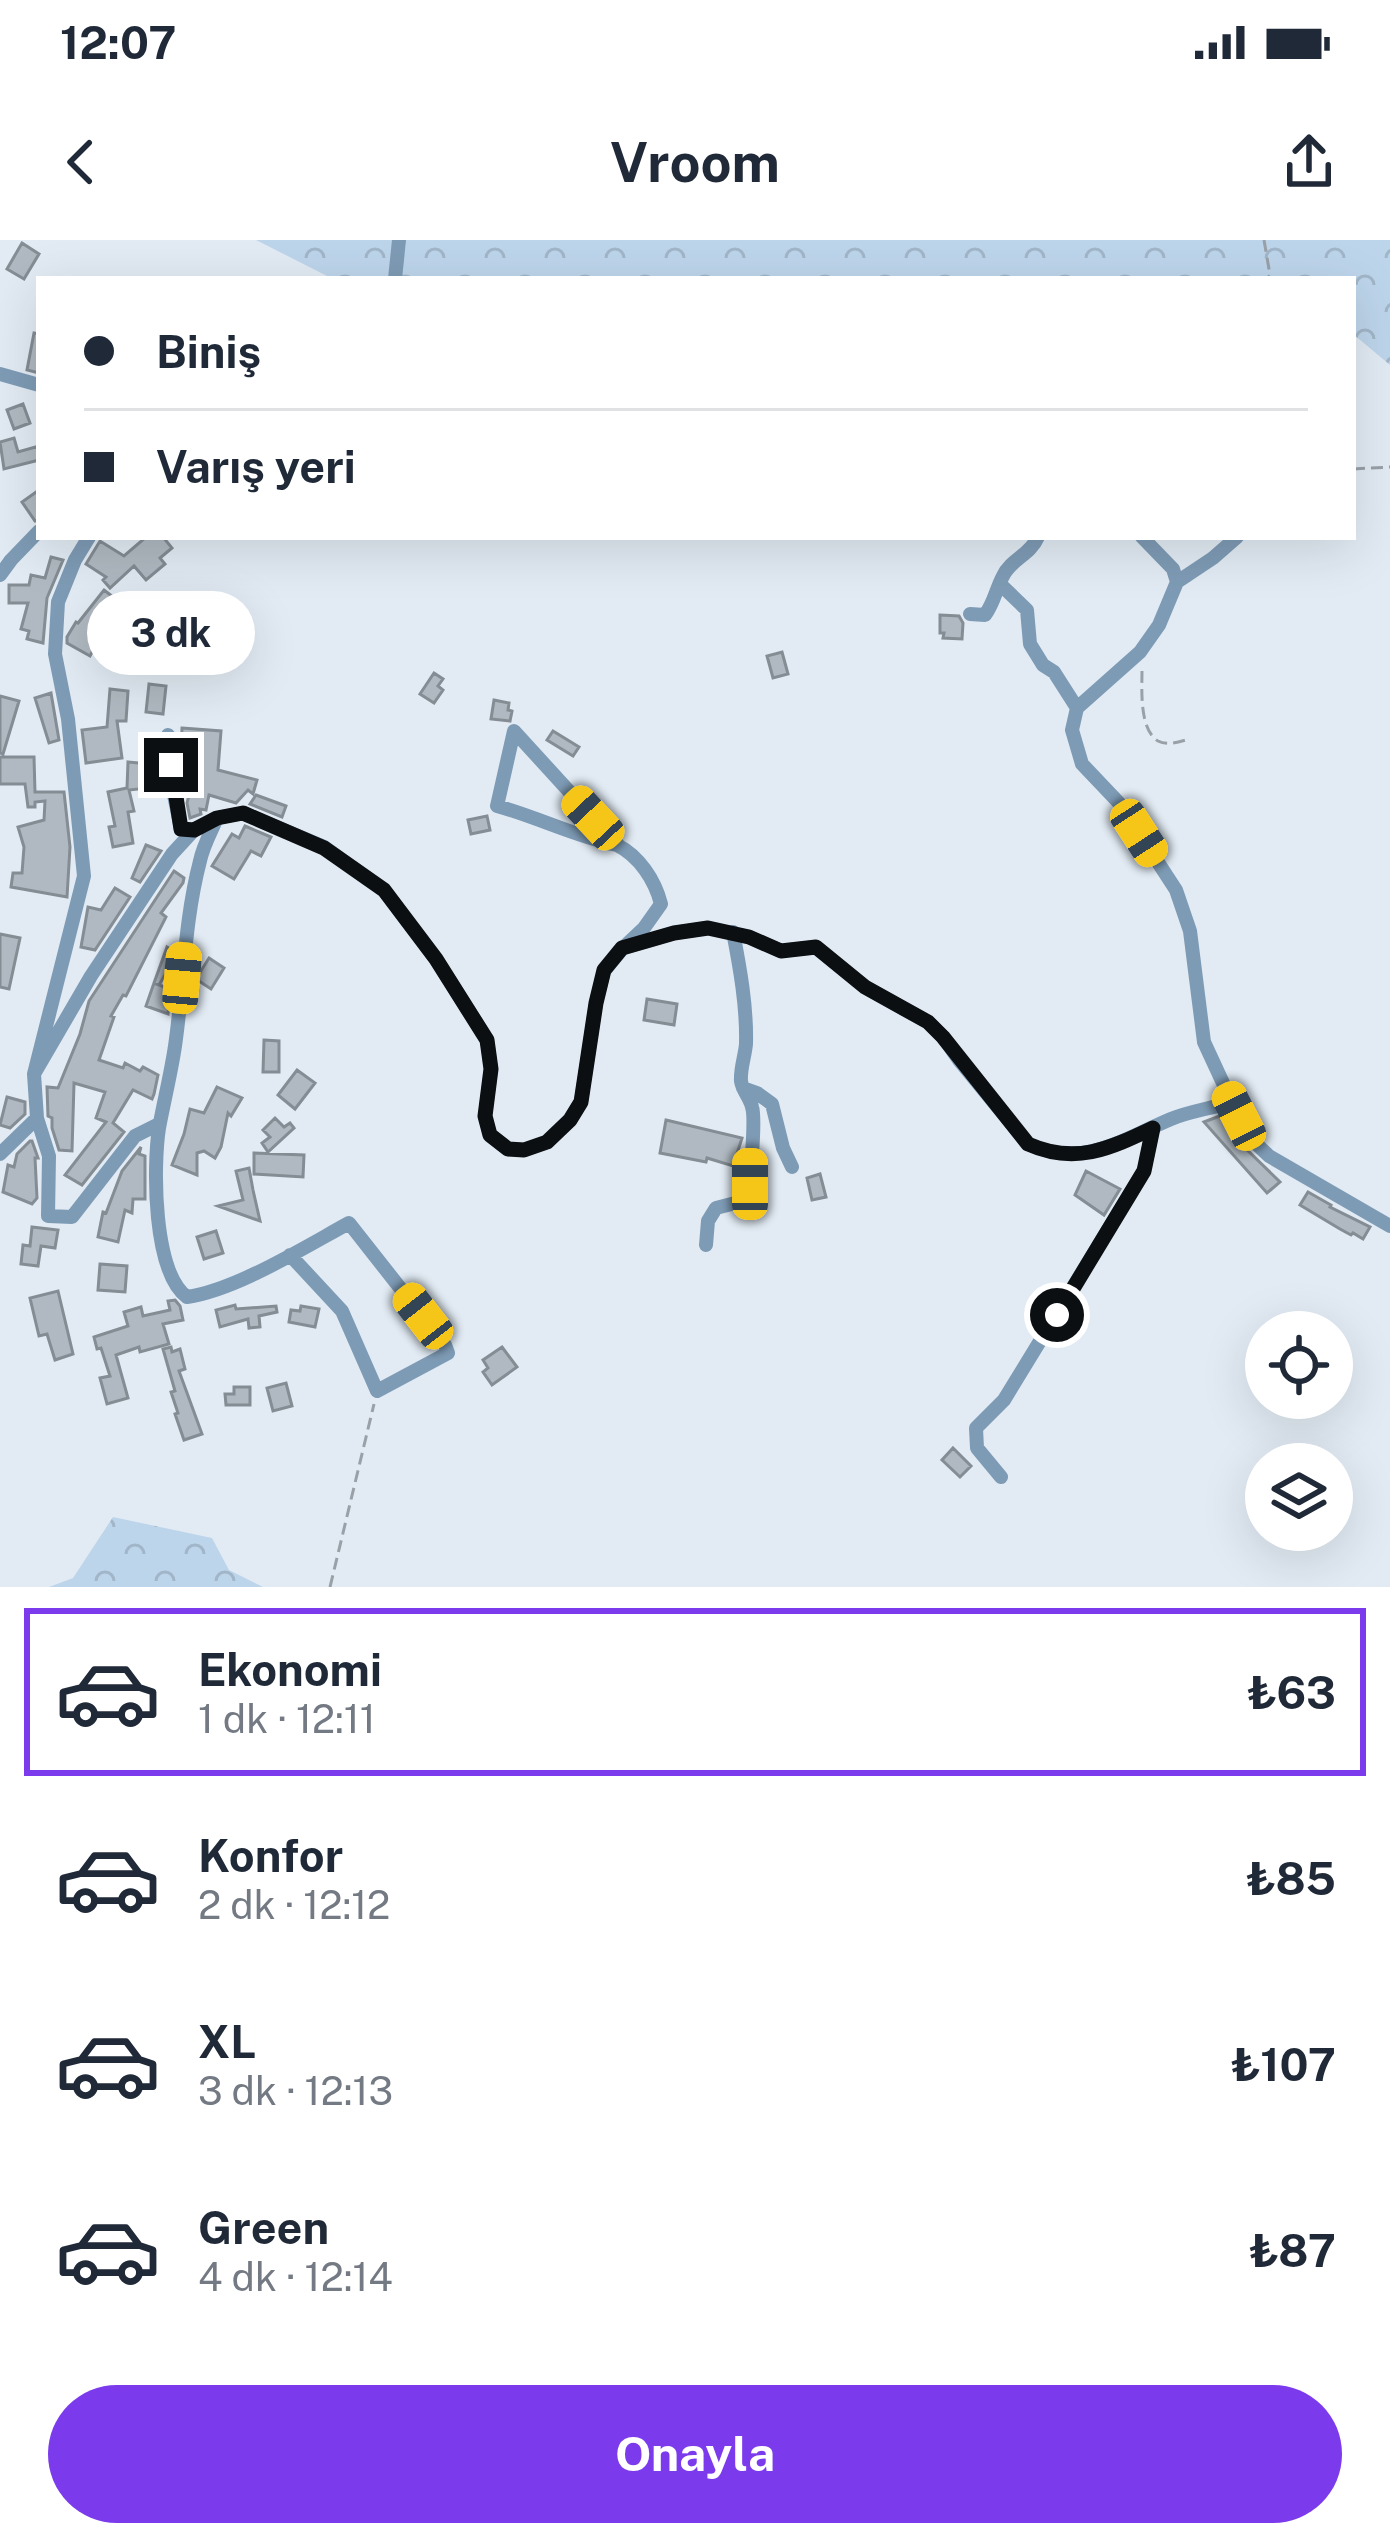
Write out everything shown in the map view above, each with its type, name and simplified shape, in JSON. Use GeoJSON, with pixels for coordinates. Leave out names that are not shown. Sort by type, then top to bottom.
{"type":"FeatureCollection","features":[{"type":"Feature","properties":{"kind":"street"},"geometry":{"type":"LineString","coordinates":[[395,276],[398,240]]}},
{"type":"Feature","properties":{"kind":"street"},"geometry":{"type":"LineString","coordinates":[[0,374],[36,384]]}},
{"type":"Feature","properties":{"kind":"street"},"geometry":{"type":"LineString","coordinates":[[0,575],[36,534]]}},
{"type":"Feature","properties":{"kind":"street"},"geometry":{"type":"LineString","coordinates":[[87,540],[58,602],[55,654],[68,719],[84,876],[34,1074],[37,1118],[49,1156],[48,1216],[72,1217],[135,1136],[160,1124]]}},
{"type":"Feature","properties":{"kind":"street"},"geometry":{"type":"LineString","coordinates":[[970,614],[986,615],[1004,572],[1032,551],[1037,540]]}},
{"type":"Feature","properties":{"kind":"street"},"geometry":{"type":"LineString","coordinates":[[1145,540],[1173,569],[1177,582]]}},
{"type":"Feature","properties":{"kind":"street"},"geometry":{"type":"LineString","coordinates":[[1234,540],[1177,582],[1159,625],[1140,652],[1077,708],[1072,730],[1082,764],[1120,804],[1176,890],[1190,932],[1204,1042],[1246,1135],[1269,1156],[1390,1226]]}},
{"type":"Feature","properties":{"kind":"street"},"geometry":{"type":"LineString","coordinates":[[1000,584],[1027,610],[1030,644],[1077,708]]}},
{"type":"Feature","properties":{"kind":"street"},"geometry":{"type":"LineString","coordinates":[[34,1074],[126,920],[172,854],[194,830],[217,818],[243,813],[324,848],[384,890],[436,959],[487,1040],[491,1069],[485,1116],[490,1135],[508,1149],[524,1150],[547,1142],[581,1102],[604,970],[661,904],[658,890],[632,853],[497,806],[514,731],[619,846]]}},
{"type":"Feature","properties":{"kind":"street"},"geometry":{"type":"LineString","coordinates":[[168,736],[181,829],[194,830]]}},
{"type":"Feature","properties":{"kind":"street"},"geometry":{"type":"LineString","coordinates":[[217,818],[200,857],[184,946],[176,1042],[160,1124],[157,1216],[168,1274],[187,1297],[206,1294],[290,1256],[349,1222],[448,1353],[377,1390],[342,1311],[290,1256]]}},
{"type":"Feature","properties":{"kind":"street"},"geometry":{"type":"LineString","coordinates":[[622,948],[708,928],[734,932],[781,951],[816,947],[865,987],[928,1022],[1028,1144],[1044,1151],[1068,1156],[1096,1151],[1175,1117],[1217,1106],[1226,1092]]}},
{"type":"Feature","properties":{"kind":"street"},"geometry":{"type":"LineString","coordinates":[[706,1245],[708,1221],[716,1208],[747,1200],[754,1121],[741,1084],[746,1044],[734,932]]}},
{"type":"Feature","properties":{"kind":"street"},"geometry":{"type":"LineString","coordinates":[[743,1088],[772,1104],[792,1167]]}},
{"type":"Feature","properties":{"kind":"street"},"geometry":{"type":"LineString","coordinates":[[0,1154],[37,1118]]}},
{"type":"Feature","properties":{"kind":"street"},"geometry":{"type":"LineString","coordinates":[[1001,1478],[977,1448],[976,1428],[1004,1400],[1144,1171],[1153,1128]]}},
{"type":"Feature","properties":{"kind":"path"},"geometry":{"type":"LineString","coordinates":[[1264,240],[1269,276]]}},
{"type":"Feature","properties":{"kind":"path"},"geometry":{"type":"LineString","coordinates":[[1356,469],[1390,467]]}},
{"type":"Feature","properties":{"kind":"path"},"geometry":{"type":"LineString","coordinates":[[1140,652],[1142,706],[1152,735],[1159,742],[1189,740]]}},
{"type":"Feature","properties":{"kind":"path"},"geometry":{"type":"LineString","coordinates":[[330,1587],[377,1390]]}},
{"type":"Feature","properties":{"kind":"green space"},"geometry":{"type":"Polygon","coordinates":[[[256,240],[1390,240],[1390,365],[1356,337],[1356,276],[327,276],[256,240]]]}},
{"type":"Feature","properties":{"kind":"green space"},"geometry":{"type":"Polygon","coordinates":[[[113,1517],[212,1538],[229,1570],[263,1587],[49,1587],[73,1578],[113,1517]]]}},
{"type":"Feature","properties":{"kind":"building"},"geometry":{"type":"Polygon","coordinates":[[[22,243],[39,254],[24,279],[7,269],[22,243]]]}},
{"type":"Feature","properties":{"kind":"building"},"geometry":{"type":"Polygon","coordinates":[[[34,333],[36,333],[36,372],[27,370],[34,333]]]}},
{"type":"Feature","properties":{"kind":"building"},"geometry":{"type":"Polygon","coordinates":[[[23,404],[30,423],[14,429],[7,410],[23,404]]]}},
{"type":"Feature","properties":{"kind":"building"},"geometry":{"type":"Polygon","coordinates":[[[14,438],[18,452],[36,447],[36,461],[4,469],[0,442],[14,438]]]}},
{"type":"Feature","properties":{"kind":"building"},"geometry":{"type":"Polygon","coordinates":[[[36,492],[36,521],[35,521],[22,502],[36,492]]]}},
{"type":"Feature","properties":{"kind":"building"},"geometry":{"type":"Polygon","coordinates":[[[143,540],[165,540],[172,548],[160,558],[165,564],[146,580],[134,566],[110,588],[103,580],[106,577],[86,564],[100,541],[124,556],[143,540]]]}},
{"type":"Feature","properties":{"kind":"building"},"geometry":{"type":"Polygon","coordinates":[[[51,557],[63,560],[47,598],[43,643],[27,639],[29,631],[21,629],[28,603],[9,603],[9,585],[29,585],[31,575],[45,578],[51,557]]]}},
{"type":"Feature","properties":{"kind":"building"},"geometry":{"type":"Polygon","coordinates":[[[104,590],[125,606],[90,656],[67,643],[67,637],[104,590]]]}},
{"type":"Feature","properties":{"kind":"building"},"geometry":{"type":"Polygon","coordinates":[[[940,615],[959,616],[962,639],[943,638],[940,615]]]}},
{"type":"Feature","properties":{"kind":"building"},"geometry":{"type":"Polygon","coordinates":[[[782,652],[788,674],[773,678],[767,656],[782,652]]]}},
{"type":"Feature","properties":{"kind":"building"},"geometry":{"type":"Polygon","coordinates":[[[434,673],[443,679],[438,686],[443,690],[434,703],[420,694],[434,673]]]}},
{"type":"Feature","properties":{"kind":"building"},"geometry":{"type":"Polygon","coordinates":[[[149,684],[166,686],[163,714],[146,712],[149,684]]]}},
{"type":"Feature","properties":{"kind":"building"},"geometry":{"type":"Polygon","coordinates":[[[110,689],[128,691],[126,721],[117,721],[122,758],[86,763],[82,730],[107,727],[110,689]]]}},
{"type":"Feature","properties":{"kind":"building"},"geometry":{"type":"Polygon","coordinates":[[[51,693],[59,740],[49,743],[35,698],[51,693]]]}},
{"type":"Feature","properties":{"kind":"building"},"geometry":{"type":"Polygon","coordinates":[[[0,696],[19,701],[3,754],[0,753],[0,696]]]}},
{"type":"Feature","properties":{"kind":"building"},"geometry":{"type":"Polygon","coordinates":[[[494,700],[509,703],[510,721],[491,719],[494,700]]]}},
{"type":"Feature","properties":{"kind":"building"},"geometry":{"type":"Polygon","coordinates":[[[182,728],[221,731],[218,770],[257,780],[253,794],[248,790],[236,803],[209,795],[206,810],[190,818],[191,787],[184,786],[184,779],[190,755],[181,755],[182,728]]]}},
{"type":"Feature","properties":{"kind":"building"},"geometry":{"type":"Polygon","coordinates":[[[553,731],[579,747],[573,756],[547,740],[553,731]]]}},
{"type":"Feature","properties":{"kind":"building"},"geometry":{"type":"Polygon","coordinates":[[[0,757],[34,757],[35,792],[64,792],[70,847],[67,897],[11,887],[13,873],[22,873],[24,847],[18,827],[44,820],[45,801],[28,807],[25,784],[0,784],[0,757]]]}},
{"type":"Feature","properties":{"kind":"building"},"geometry":{"type":"Polygon","coordinates":[[[128,762],[150,764],[148,788],[129,790],[133,843],[113,847],[109,827],[115,826],[108,792],[127,788],[128,762]]]}},
{"type":"Feature","properties":{"kind":"building"},"geometry":{"type":"Polygon","coordinates":[[[256,795],[286,806],[282,817],[250,804],[256,795]]]}},
{"type":"Feature","properties":{"kind":"building"},"geometry":{"type":"Polygon","coordinates":[[[487,816],[490,830],[471,834],[468,820],[487,816]]]}},
{"type":"Feature","properties":{"kind":"building"},"geometry":{"type":"Polygon","coordinates":[[[245,826],[271,837],[261,856],[251,851],[234,879],[212,866],[232,834],[239,838],[245,826]]]}},
{"type":"Feature","properties":{"kind":"building"},"geometry":{"type":"Polygon","coordinates":[[[146,845],[161,851],[140,882],[132,878],[146,845]]]}},
{"type":"Feature","properties":{"kind":"building"},"geometry":{"type":"Polygon","coordinates":[[[174,871],[184,878],[183,883],[161,913],[166,917],[111,1016],[99,1060],[123,1068],[125,1063],[140,1071],[143,1067],[158,1075],[154,1094],[152,1099],[133,1090],[113,1123],[124,1132],[82,1185],[65,1175],[106,1122],[96,1118],[105,1092],[74,1083],[72,1151],[59,1150],[48,1116],[47,1087],[58,1088],[89,1001],[174,871]]]}},
{"type":"Feature","properties":{"kind":"building"},"geometry":{"type":"Polygon","coordinates":[[[115,888],[130,897],[95,950],[81,947],[88,907],[101,910],[115,888]]]}},
{"type":"Feature","properties":{"kind":"building"},"geometry":{"type":"Polygon","coordinates":[[[0,934],[20,938],[9,989],[0,987],[0,934]]]}},
{"type":"Feature","properties":{"kind":"building"},"geometry":{"type":"Polygon","coordinates":[[[167,947],[174,951],[173,961],[159,985],[154,983],[167,947]]]}},
{"type":"Feature","properties":{"kind":"building"},"geometry":{"type":"Polygon","coordinates":[[[209,958],[224,968],[211,989],[196,979],[209,958]]]}},
{"type":"Feature","properties":{"kind":"building"},"geometry":{"type":"Polygon","coordinates":[[[154,983],[170,989],[168,1014],[146,1006],[154,983]]]}},
{"type":"Feature","properties":{"kind":"building"},"geometry":{"type":"Polygon","coordinates":[[[647,999],[677,1004],[674,1025],[644,1020],[647,999]]]}},
{"type":"Feature","properties":{"kind":"building"},"geometry":{"type":"Polygon","coordinates":[[[264,1040],[279,1041],[279,1072],[263,1072],[264,1040]]]}},
{"type":"Feature","properties":{"kind":"building"},"geometry":{"type":"Polygon","coordinates":[[[297,1070],[315,1083],[295,1109],[278,1095],[297,1070]]]}},
{"type":"Feature","properties":{"kind":"building"},"geometry":{"type":"Polygon","coordinates":[[[217,1087],[242,1098],[231,1116],[228,1113],[215,1158],[204,1151],[197,1153],[197,1175],[172,1165],[190,1109],[204,1113],[217,1087]]]}},
{"type":"Feature","properties":{"kind":"building"},"geometry":{"type":"Polygon","coordinates":[[[7,1097],[25,1102],[25,1114],[10,1128],[0,1125],[7,1097]]]}},
{"type":"Feature","properties":{"kind":"building"},"geometry":{"type":"Polygon","coordinates":[[[1225,1114],[1239,1142],[1280,1182],[1267,1193],[1204,1122],[1225,1114]]]}},
{"type":"Feature","properties":{"kind":"building"},"geometry":{"type":"Polygon","coordinates":[[[275,1118],[284,1127],[290,1123],[294,1128],[268,1152],[262,1143],[270,1137],[263,1130],[275,1118]]]}},
{"type":"Feature","properties":{"kind":"building"},"geometry":{"type":"Polygon","coordinates":[[[666,1120],[742,1138],[733,1166],[660,1153],[666,1120]]]}},
{"type":"Feature","properties":{"kind":"building"},"geometry":{"type":"Polygon","coordinates":[[[30,1141],[38,1158],[37,1198],[32,1204],[3,1192],[8,1165],[14,1167],[17,1154],[30,1141]]]}},
{"type":"Feature","properties":{"kind":"building"},"geometry":{"type":"Polygon","coordinates":[[[141,1147],[145,1199],[133,1199],[132,1213],[125,1210],[118,1242],[98,1237],[103,1212],[122,1171],[141,1147]]]}},
{"type":"Feature","properties":{"kind":"building"},"geometry":{"type":"Polygon","coordinates":[[[254,1153],[304,1155],[303,1177],[254,1174],[254,1153]]]}},
{"type":"Feature","properties":{"kind":"building"},"geometry":{"type":"Polygon","coordinates":[[[249,1168],[260,1221],[218,1206],[243,1200],[236,1171],[249,1168]]]}},
{"type":"Feature","properties":{"kind":"building"},"geometry":{"type":"Polygon","coordinates":[[[1086,1171],[1120,1189],[1104,1215],[1075,1195],[1086,1171]]]}},
{"type":"Feature","properties":{"kind":"building"},"geometry":{"type":"Polygon","coordinates":[[[820,1174],[826,1197],[812,1200],[807,1178],[820,1174]]]}},
{"type":"Feature","properties":{"kind":"building"},"geometry":{"type":"Polygon","coordinates":[[[1308,1192],[1370,1227],[1363,1239],[1300,1205],[1308,1192]]]}},
{"type":"Feature","properties":{"kind":"building"},"geometry":{"type":"Polygon","coordinates":[[[32,1227],[58,1230],[55,1248],[41,1246],[38,1266],[21,1264],[32,1227]]]}},
{"type":"Feature","properties":{"kind":"building"},"geometry":{"type":"Polygon","coordinates":[[[216,1231],[223,1253],[204,1259],[197,1237],[216,1231]]]}},
{"type":"Feature","properties":{"kind":"building"},"geometry":{"type":"Polygon","coordinates":[[[100,1264],[127,1266],[125,1292],[98,1290],[100,1264]]]}},
{"type":"Feature","properties":{"kind":"building"},"geometry":{"type":"Polygon","coordinates":[[[58,1291],[73,1354],[55,1360],[47,1334],[39,1336],[30,1298],[58,1291]]]}},
{"type":"Feature","properties":{"kind":"building"},"geometry":{"type":"Polygon","coordinates":[[[175,1300],[183,1320],[163,1324],[169,1344],[116,1355],[128,1398],[107,1404],[100,1378],[110,1376],[94,1337],[128,1326],[124,1312],[141,1307],[143,1316],[170,1310],[168,1301],[175,1300]]]}},
{"type":"Feature","properties":{"kind":"building"},"geometry":{"type":"Polygon","coordinates":[[[235,1305],[236,1309],[276,1306],[277,1312],[259,1316],[260,1327],[249,1328],[248,1319],[220,1327],[216,1310],[235,1305]]]}},
{"type":"Feature","properties":{"kind":"building"},"geometry":{"type":"Polygon","coordinates":[[[301,1306],[319,1309],[315,1327],[289,1322],[291,1310],[300,1311],[301,1306]]]}},
{"type":"Feature","properties":{"kind":"building"},"geometry":{"type":"Polygon","coordinates":[[[171,1347],[172,1352],[180,1349],[185,1369],[179,1371],[202,1434],[184,1440],[163,1349],[171,1347]]]}},
{"type":"Feature","properties":{"kind":"building"},"geometry":{"type":"Polygon","coordinates":[[[502,1347],[517,1367],[492,1385],[483,1372],[488,1368],[483,1360],[502,1347]]]}},
{"type":"Feature","properties":{"kind":"building"},"geometry":{"type":"Polygon","coordinates":[[[286,1383],[292,1406],[273,1411],[267,1388],[286,1383]]]}},
{"type":"Feature","properties":{"kind":"building"},"geometry":{"type":"Polygon","coordinates":[[[234,1387],[250,1387],[250,1405],[226,1405],[225,1394],[234,1394],[234,1387]]]}},
{"type":"Feature","properties":{"kind":"building"},"geometry":{"type":"Polygon","coordinates":[[[953,1448],[971,1466],[960,1477],[942,1460],[953,1448]]]}},
{"type":"Feature","properties":{"kind":"route"},"geometry":{"type":"LineString","coordinates":[[171,765],[181,829],[194,830],[217,818],[243,813],[324,848],[384,890],[436,959],[487,1040],[491,1069],[485,1116],[490,1135],[508,1149],[524,1150],[547,1142],[581,1102],[604,970],[622,948],[708,928],[734,932],[781,951],[816,947],[865,987],[928,1022],[1028,1144],[1068,1156],[1096,1151],[1153,1128],[1144,1171],[1057,1315]]}}]}
